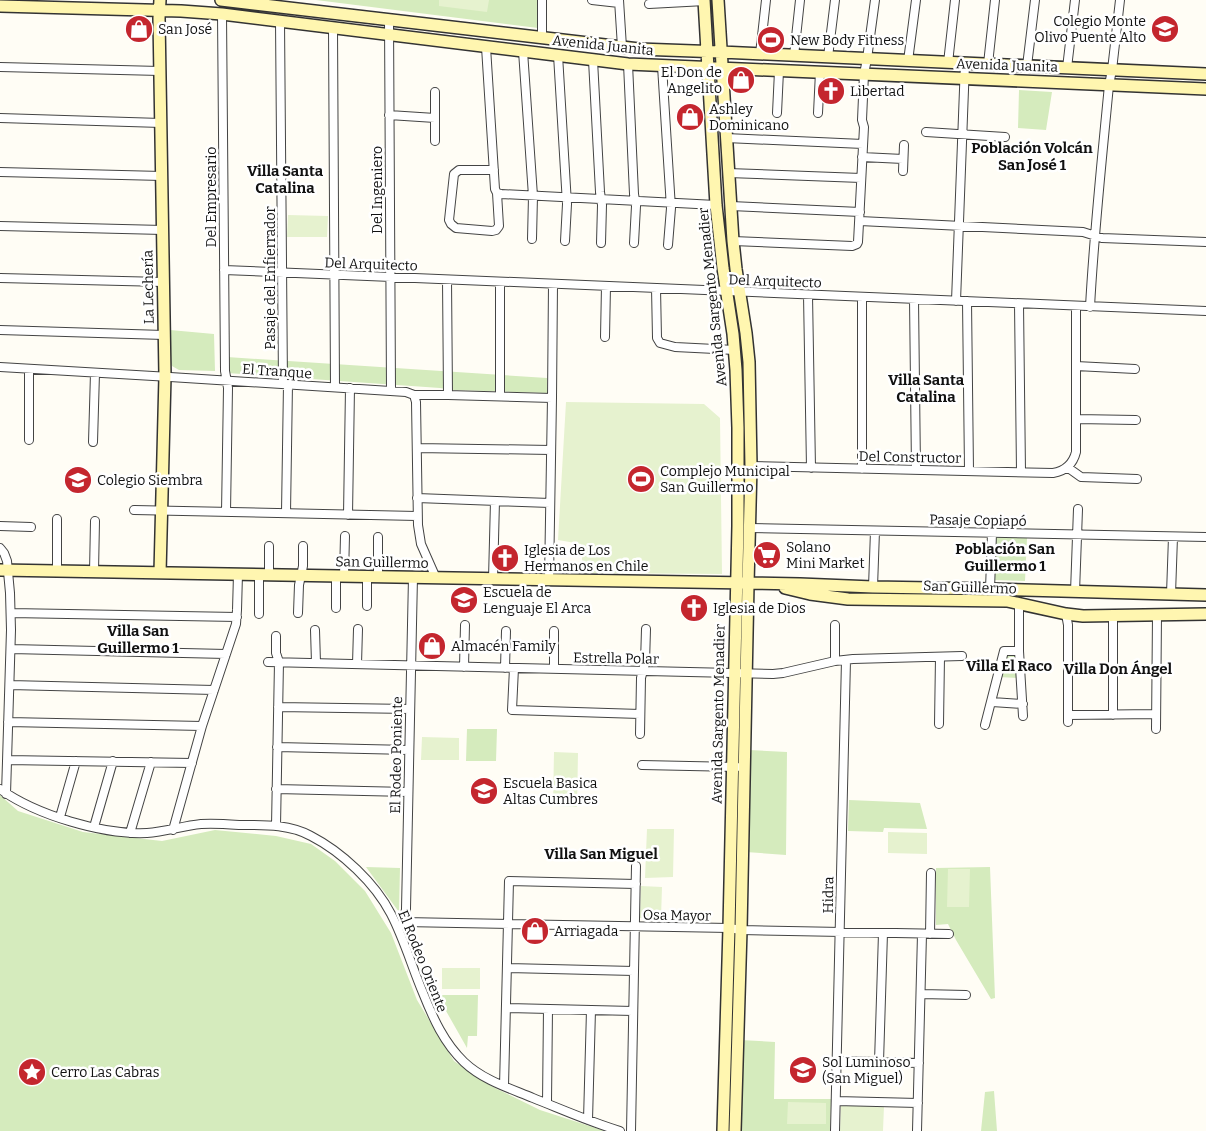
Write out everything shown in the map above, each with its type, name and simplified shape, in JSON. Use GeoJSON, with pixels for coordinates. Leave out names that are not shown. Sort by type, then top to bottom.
{"type":"FeatureCollection","features":[{"type":"Feature","properties":{"kind":"street","name":"Avenida Juanita"},"geometry":{"type":"LineString","coordinates":[[221,0],[639,49],[1206,74]]}},
{"type":"Feature","properties":{"kind":"street"},"geometry":{"type":"LineString","coordinates":[[542,0],[542,37]]}},
{"type":"Feature","properties":{"kind":"street"},"geometry":{"type":"LineString","coordinates":[[592,0],[619,2],[622,47]]}},
{"type":"Feature","properties":{"kind":"street"},"geometry":{"type":"LineString","coordinates":[[650,4],[704,0]]}},
{"type":"Feature","properties":{"kind":"street","name":"Avenida Sargento Menadier"},"geometry":{"type":"LineString","coordinates":[[704,0],[716,205],[735,350],[742,583],[740,673],[732,767],[723,1131]]}},
{"type":"Feature","properties":{"kind":"street","name":"Avenida Sargento Menadier"},"geometry":{"type":"LineString","coordinates":[[718,0],[733,242],[749,362],[751,466],[749,528],[742,583]]}},
{"type":"Feature","properties":{"kind":"street"},"geometry":{"type":"LineString","coordinates":[[760,54],[766,0]]}},
{"type":"Feature","properties":{"kind":"street"},"geometry":{"type":"LineString","coordinates":[[794,56],[800,0]]}},
{"type":"Feature","properties":{"kind":"street"},"geometry":{"type":"LineString","coordinates":[[828,57],[835,0]]}},
{"type":"Feature","properties":{"kind":"street"},"geometry":{"type":"LineString","coordinates":[[733,242],[852,246],[857,244],[859,239],[864,127],[862,120],[864,74],[875,0]]}},
{"type":"Feature","properties":{"kind":"street"},"geometry":{"type":"LineString","coordinates":[[908,61],[916,0]]}},
{"type":"Feature","properties":{"kind":"street"},"geometry":{"type":"LineString","coordinates":[[948,63],[955,0]]}},
{"type":"Feature","properties":{"kind":"street"},"geometry":{"type":"LineString","coordinates":[[988,64],[995,0]]}},
{"type":"Feature","properties":{"kind":"street"},"geometry":{"type":"LineString","coordinates":[[1027,66],[1035,0]]}},
{"type":"Feature","properties":{"kind":"street"},"geometry":{"type":"LineString","coordinates":[[1067,68],[1075,0]]}},
{"type":"Feature","properties":{"kind":"street"},"geometry":{"type":"LineString","coordinates":[[1090,307],[1094,235],[1109,84],[1120,0]]}},
{"type":"Feature","properties":{"kind":"street","name":"Avenida Juanita"},"geometry":{"type":"LineString","coordinates":[[0,6],[160,5],[628,64],[1206,89]]}},
{"type":"Feature","properties":{"kind":"street","name":"La Lechería"},"geometry":{"type":"LineString","coordinates":[[160,5],[165,376],[160,573]]}},
{"type":"Feature","properties":{"kind":"street","name":"Del Empresario"},"geometry":{"type":"LineString","coordinates":[[222,14],[225,371],[228,388],[226,512]]}},
{"type":"Feature","properties":{"kind":"street","name":"Del Ingeniero"},"geometry":{"type":"LineString","coordinates":[[389,19],[391,391]]}},
{"type":"Feature","properties":{"kind":"street","name":"Pasaje del Enfierrador"},"geometry":{"type":"LineString","coordinates":[[280,21],[282,273],[286,384],[286,513]]}},
{"type":"Feature","properties":{"kind":"street"},"geometry":{"type":"LineString","coordinates":[[333,28],[335,387]]}},
{"type":"Feature","properties":{"kind":"street"},"geometry":{"type":"LineString","coordinates":[[486,47],[499,226],[496,230],[492,231],[456,228],[449,220],[453,177],[456,172],[460,170],[494,170]]}},
{"type":"Feature","properties":{"kind":"street"},"geometry":{"type":"LineString","coordinates":[[523,51],[533,196],[532,239]]}},
{"type":"Feature","properties":{"kind":"street"},"geometry":{"type":"LineString","coordinates":[[558,55],[568,204],[566,241]]}},
{"type":"Feature","properties":{"kind":"street"},"geometry":{"type":"LineString","coordinates":[[593,60],[602,199],[601,243]]}},
{"type":"Feature","properties":{"kind":"street"},"geometry":{"type":"LineString","coordinates":[[628,64],[636,206],[634,243]]}},
{"type":"Feature","properties":{"kind":"street"},"geometry":{"type":"LineString","coordinates":[[956,301],[965,64]]}},
{"type":"Feature","properties":{"kind":"street"},"geometry":{"type":"LineString","coordinates":[[662,66],[670,202],[668,245]]}},
{"type":"Feature","properties":{"kind":"street"},"geometry":{"type":"LineString","coordinates":[[0,67],[160,71]]}},
{"type":"Feature","properties":{"kind":"street"},"geometry":{"type":"LineString","coordinates":[[777,113],[779,71]]}},
{"type":"Feature","properties":{"kind":"street"},"geometry":{"type":"LineString","coordinates":[[818,113],[820,72]]}},
{"type":"Feature","properties":{"kind":"street"},"geometry":{"type":"LineString","coordinates":[[435,92],[435,141]]}},
{"type":"Feature","properties":{"kind":"street"},"geometry":{"type":"LineString","coordinates":[[389,115],[435,118]]}},
{"type":"Feature","properties":{"kind":"street"},"geometry":{"type":"LineString","coordinates":[[0,118],[161,123]]}},
{"type":"Feature","properties":{"kind":"street"},"geometry":{"type":"LineString","coordinates":[[926,132],[1006,136]]}},
{"type":"Feature","properties":{"kind":"street"},"geometry":{"type":"LineString","coordinates":[[726,138],[863,144]]}},
{"type":"Feature","properties":{"kind":"street"},"geometry":{"type":"LineString","coordinates":[[902,170],[904,145]]}},
{"type":"Feature","properties":{"kind":"street"},"geometry":{"type":"LineString","coordinates":[[862,157],[903,159]]}},
{"type":"Feature","properties":{"kind":"street"},"geometry":{"type":"LineString","coordinates":[[0,172],[162,176]]}},
{"type":"Feature","properties":{"kind":"street"},"geometry":{"type":"LineString","coordinates":[[728,172],[861,178]]}},
{"type":"Feature","properties":{"kind":"street"},"geometry":{"type":"LineString","coordinates":[[497,193],[716,205]]}},
{"type":"Feature","properties":{"kind":"street"},"geometry":{"type":"LineString","coordinates":[[730,206],[860,212]]}},
{"type":"Feature","properties":{"kind":"street"},"geometry":{"type":"LineString","coordinates":[[860,221],[1084,232],[1102,238],[1206,242]]}},
{"type":"Feature","properties":{"kind":"street"},"geometry":{"type":"LineString","coordinates":[[0,226],[162,230]]}},
{"type":"Feature","properties":{"kind":"street","name":"Del Arquitecto"},"geometry":{"type":"LineString","coordinates":[[224,270],[1206,312]]}},
{"type":"Feature","properties":{"kind":"street"},"geometry":{"type":"LineString","coordinates":[[0,278],[163,282]]}},
{"type":"Feature","properties":{"kind":"street"},"geometry":{"type":"LineString","coordinates":[[447,280],[448,395]]}},
{"type":"Feature","properties":{"kind":"street"},"geometry":{"type":"LineString","coordinates":[[500,282],[500,396]]}},
{"type":"Feature","properties":{"kind":"street"},"geometry":{"type":"LineString","coordinates":[[549,580],[553,284]]}},
{"type":"Feature","properties":{"kind":"street"},"geometry":{"type":"LineString","coordinates":[[605,337],[606,286]]}},
{"type":"Feature","properties":{"kind":"street"},"geometry":{"type":"LineString","coordinates":[[656,288],[657,335],[659,342],[663,345],[675,347],[735,350]]}},
{"type":"Feature","properties":{"kind":"street"},"geometry":{"type":"LineString","coordinates":[[808,295],[811,468]]}},
{"type":"Feature","properties":{"kind":"street"},"geometry":{"type":"LineString","coordinates":[[862,297],[862,469]]}},
{"type":"Feature","properties":{"kind":"street"},"geometry":{"type":"LineString","coordinates":[[914,299],[916,470]]}},
{"type":"Feature","properties":{"kind":"street"},"geometry":{"type":"LineString","coordinates":[[967,301],[969,471]]}},
{"type":"Feature","properties":{"kind":"street"},"geometry":{"type":"LineString","coordinates":[[1019,304],[1021,472]]}},
{"type":"Feature","properties":{"kind":"street"},"geometry":{"type":"LineString","coordinates":[[1076,306],[1076,452],[1068,467],[1081,477],[1137,479]]}},
{"type":"Feature","properties":{"kind":"street"},"geometry":{"type":"LineString","coordinates":[[0,330],[164,335]]}},
{"type":"Feature","properties":{"kind":"street"},"geometry":{"type":"LineString","coordinates":[[1076,366],[1135,369]]}},
{"type":"Feature","properties":{"kind":"street","name":"El Tranque"},"geometry":{"type":"LineString","coordinates":[[0,367],[350,388],[409,392],[414,395],[552,398]]}},
{"type":"Feature","properties":{"kind":"street"},"geometry":{"type":"LineString","coordinates":[[29,369],[29,440]]}},
{"type":"Feature","properties":{"kind":"street"},"geometry":{"type":"LineString","coordinates":[[93,442],[95,372]]}},
{"type":"Feature","properties":{"kind":"street"},"geometry":{"type":"LineString","coordinates":[[348,515],[350,388]]}},
{"type":"Feature","properties":{"kind":"street"},"geometry":{"type":"LineString","coordinates":[[414,395],[416,402],[417,516],[419,535],[436,578]]}},
{"type":"Feature","properties":{"kind":"street"},"geometry":{"type":"LineString","coordinates":[[1076,419],[1136,420]]}},
{"type":"Feature","properties":{"kind":"street"},"geometry":{"type":"LineString","coordinates":[[417,448],[551,450]]}},
{"type":"Feature","properties":{"kind":"street","name":"Del Constructor"},"geometry":{"type":"LineString","coordinates":[[751,466],[1053,473],[1068,467]]}},
{"type":"Feature","properties":{"kind":"street"},"geometry":{"type":"LineString","coordinates":[[417,498],[550,502]]}},
{"type":"Feature","properties":{"kind":"street"},"geometry":{"type":"LineString","coordinates":[[493,579],[494,501]]}},
{"type":"Feature","properties":{"kind":"street"},"geometry":{"type":"LineString","coordinates":[[1078,509],[1078,535],[1072,592],[1064,602],[1068,625],[1068,719],[1156,714]]}},
{"type":"Feature","properties":{"kind":"street"},"geometry":{"type":"LineString","coordinates":[[134,510],[417,516]]}},
{"type":"Feature","properties":{"kind":"street"},"geometry":{"type":"LineString","coordinates":[[56,571],[58,519]]}},
{"type":"Feature","properties":{"kind":"street"},"geometry":{"type":"LineString","coordinates":[[94,572],[95,521]]}},
{"type":"Feature","properties":{"kind":"street"},"geometry":{"type":"LineString","coordinates":[[0,526],[31,527]]}},
{"type":"Feature","properties":{"kind":"street","name":"Pasaje Copiapó"},"geometry":{"type":"LineString","coordinates":[[749,528],[1206,537]]}},
{"type":"Feature","properties":{"kind":"street"},"geometry":{"type":"LineString","coordinates":[[873,588],[875,531]]}},
{"type":"Feature","properties":{"kind":"street"},"geometry":{"type":"LineString","coordinates":[[990,589],[992,533]]}},
{"type":"Feature","properties":{"kind":"street"},"geometry":{"type":"LineString","coordinates":[[336,608],[345,536]]}},
{"type":"Feature","properties":{"kind":"street"},"geometry":{"type":"LineString","coordinates":[[367,606],[378,537]]}},
{"type":"Feature","properties":{"kind":"street"},"geometry":{"type":"LineString","coordinates":[[1171,594],[1173,537]]}},
{"type":"Feature","properties":{"kind":"street"},"geometry":{"type":"LineString","coordinates":[[259,614],[269,546]]}},
{"type":"Feature","properties":{"kind":"street"},"geometry":{"type":"LineString","coordinates":[[298,612],[299,585],[303,566],[303,546]]}},
{"type":"Feature","properties":{"kind":"street"},"geometry":{"type":"LineString","coordinates":[[0,548],[6,557],[4,570],[11,613],[7,760],[3,791]]}},
{"type":"Feature","properties":{"kind":"street","name":"San Guillermo"},"geometry":{"type":"LineString","coordinates":[[4,570],[800,584],[873,588],[1206,595]]}},
{"type":"Feature","properties":{"kind":"street"},"geometry":{"type":"LineString","coordinates":[[173,830],[202,726],[236,624],[238,574]]}},
{"type":"Feature","properties":{"kind":"street","name":"El Rodeo Poniente"},"geometry":{"type":"LineString","coordinates":[[399,932],[404,922],[406,909],[413,577]]}},
{"type":"Feature","properties":{"kind":"street","name":"San Guillermo"},"geometry":{"type":"LineString","coordinates":[[764,584],[810,594],[848,599],[996,600],[1083,616],[1206,614]]}},
{"type":"Feature","properties":{"kind":"street"},"geometry":{"type":"LineString","coordinates":[[1019,603],[1019,651],[1023,716]]}},
{"type":"Feature","properties":{"kind":"street"},"geometry":{"type":"LineString","coordinates":[[11,613],[236,617]]}},
{"type":"Feature","properties":{"kind":"street"},"geometry":{"type":"LineString","coordinates":[[1156,615],[1156,729]]}},
{"type":"Feature","properties":{"kind":"street"},"geometry":{"type":"LineString","coordinates":[[1112,715],[1113,616]]}},
{"type":"Feature","properties":{"kind":"street"},"geometry":{"type":"LineString","coordinates":[[464,667],[465,625]]}},
{"type":"Feature","properties":{"kind":"street"},"geometry":{"type":"LineString","coordinates":[[835,625],[835,661]]}},
{"type":"Feature","properties":{"kind":"street"},"geometry":{"type":"LineString","coordinates":[[357,664],[358,629]]}},
{"type":"Feature","properties":{"kind":"street"},"geometry":{"type":"LineString","coordinates":[[640,734],[641,678],[645,663],[646,629]]}},
{"type":"Feature","properties":{"kind":"street"},"geometry":{"type":"LineString","coordinates":[[315,630],[316,663]]}},
{"type":"Feature","properties":{"kind":"street"},"geometry":{"type":"LineString","coordinates":[[554,631],[554,669]]}},
{"type":"Feature","properties":{"kind":"street"},"geometry":{"type":"LineString","coordinates":[[505,668],[506,632]]}},
{"type":"Feature","properties":{"kind":"street"},"geometry":{"type":"LineString","coordinates":[[276,636],[276,653],[279,662],[276,826]]}},
{"type":"Feature","properties":{"kind":"street"},"geometry":{"type":"LineString","coordinates":[[11,649],[226,654]]}},
{"type":"Feature","properties":{"kind":"street"},"geometry":{"type":"LineString","coordinates":[[986,725],[1004,651],[1019,651]]}},
{"type":"Feature","properties":{"kind":"street"},"geometry":{"type":"LineString","coordinates":[[939,724],[940,656]]}},
{"type":"Feature","properties":{"kind":"street","name":"Estrella Polar"},"geometry":{"type":"LineString","coordinates":[[268,662],[783,673],[835,661],[962,656]]}},
{"type":"Feature","properties":{"kind":"street","name":"Hidra"},"geometry":{"type":"LineString","coordinates":[[835,1131],[846,660]]}},
{"type":"Feature","properties":{"kind":"street"},"geometry":{"type":"LineString","coordinates":[[514,668],[512,710],[640,714]]}},
{"type":"Feature","properties":{"kind":"street","name":"Avenida Sargento Menadier"},"geometry":{"type":"LineString","coordinates":[[735,1131],[744,767],[740,673]]}},
{"type":"Feature","properties":{"kind":"street"},"geometry":{"type":"LineString","coordinates":[[10,685],[214,690]]}},
{"type":"Feature","properties":{"kind":"street"},"geometry":{"type":"LineString","coordinates":[[992,702],[1023,704]]}},
{"type":"Feature","properties":{"kind":"street"},"geometry":{"type":"LineString","coordinates":[[278,707],[410,709]]}},
{"type":"Feature","properties":{"kind":"street"},"geometry":{"type":"LineString","coordinates":[[8,722],[202,726]]}},
{"type":"Feature","properties":{"kind":"street"},"geometry":{"type":"LineString","coordinates":[[277,747],[409,750]]}},
{"type":"Feature","properties":{"kind":"street"},"geometry":{"type":"LineString","coordinates":[[7,760],[192,763]]}},
{"type":"Feature","properties":{"kind":"street"},"geometry":{"type":"LineString","coordinates":[[60,817],[76,761]]}},
{"type":"Feature","properties":{"kind":"street"},"geometry":{"type":"LineString","coordinates":[[94,827],[113,761]]}},
{"type":"Feature","properties":{"kind":"street"},"geometry":{"type":"LineString","coordinates":[[130,832],[151,762]]}},
{"type":"Feature","properties":{"kind":"street"},"geometry":{"type":"LineString","coordinates":[[642,765],[744,767]]}},
{"type":"Feature","properties":{"kind":"street"},"geometry":{"type":"LineString","coordinates":[[276,788],[408,792]]}},
{"type":"Feature","properties":{"kind":"street","name":"El Rodeo Oriente"},"geometry":{"type":"LineString","coordinates":[[3,791],[30,806],[94,827],[130,832],[152,832],[203,824],[276,826],[303,832],[320,840],[341,857],[378,894],[399,932],[429,1010],[443,1036],[471,1068],[486,1078],[504,1086],[620,1131]]}},
{"type":"Feature","properties":{"kind":"street"},"geometry":{"type":"LineString","coordinates":[[631,1131],[636,866]]}},
{"type":"Feature","properties":{"kind":"street"},"geometry":{"type":"LineString","coordinates":[[917,1131],[921,994],[931,873]]}},
{"type":"Feature","properties":{"kind":"street"},"geometry":{"type":"LineString","coordinates":[[504,1086],[509,881],[636,884]]}},
{"type":"Feature","properties":{"kind":"street","name":"Osa Mayor"},"geometry":{"type":"LineString","coordinates":[[404,922],[949,934]]}},
{"type":"Feature","properties":{"kind":"street"},"geometry":{"type":"LineString","coordinates":[[879,1062],[883,933]]}},
{"type":"Feature","properties":{"kind":"street"},"geometry":{"type":"LineString","coordinates":[[506,968],[634,971]]}},
{"type":"Feature","properties":{"kind":"street"},"geometry":{"type":"LineString","coordinates":[[921,994],[966,995]]}},
{"type":"Feature","properties":{"kind":"street"},"geometry":{"type":"LineString","coordinates":[[506,1008],[633,1011]]}},
{"type":"Feature","properties":{"kind":"street"},"geometry":{"type":"LineString","coordinates":[[546,1103],[548,1009]]}},
{"type":"Feature","properties":{"kind":"street"},"geometry":{"type":"LineString","coordinates":[[588,1120],[591,1010]]}},
{"type":"Feature","properties":{"kind":"street"},"geometry":{"type":"LineString","coordinates":[[837,1062],[919,1062]]}},
{"type":"Feature","properties":{"kind":"street"},"geometry":{"type":"LineString","coordinates":[[836,1100],[918,1103]]}},
{"type":"Feature","properties":{"kind":"green space"},"geometry":{"type":"Polygon","coordinates":[[[316,0],[540,0],[538,28],[316,0]]]}},
{"type":"Feature","properties":{"kind":"green space"},"geometry":{"type":"Polygon","coordinates":[[[439,0],[489,0],[487,12],[439,6],[439,0]]]}},
{"type":"Feature","properties":{"kind":"green space"},"geometry":{"type":"Polygon","coordinates":[[[1019,90],[1052,92],[1046,130],[1018,128],[1019,90]]]}},
{"type":"Feature","properties":{"kind":"green space"},"geometry":{"type":"Polygon","coordinates":[[[288,215],[328,216],[327,237],[287,237],[288,215]]]}},
{"type":"Feature","properties":{"kind":"green space"},"geometry":{"type":"Polygon","coordinates":[[[170,330],[214,334],[215,371],[179,370],[172,366],[170,362],[170,330]]]}},
{"type":"Feature","properties":{"kind":"green space"},"geometry":{"type":"Polygon","coordinates":[[[227,357],[547,378],[547,393],[454,390],[227,373],[227,357]]]}},
{"type":"Feature","properties":{"kind":"green space","name":"Complejo Municipal San Guillermo"},"geometry":{"type":"Polygon","coordinates":[[[566,402],[704,404],[720,418],[722,574],[583,573],[581,544],[558,540],[566,402]]]}},
{"type":"Feature","properties":{"kind":"green space"},"geometry":{"type":"Polygon","coordinates":[[[995,537],[1027,538],[1025,581],[994,580],[995,537]]]}},
{"type":"Feature","properties":{"kind":"green space"},"geometry":{"type":"Polygon","coordinates":[[[1004,653],[1017,654],[1019,678],[998,677],[1004,653]]]}},
{"type":"Feature","properties":{"kind":"green space"},"geometry":{"type":"Polygon","coordinates":[[[467,729],[497,729],[496,761],[466,761],[467,729]]]}},
{"type":"Feature","properties":{"kind":"green space"},"geometry":{"type":"Polygon","coordinates":[[[422,737],[459,738],[459,760],[421,760],[422,737]]]}},
{"type":"Feature","properties":{"kind":"green space"},"geometry":{"type":"Polygon","coordinates":[[[749,750],[787,752],[786,855],[746,852],[749,750]]]}},
{"type":"Feature","properties":{"kind":"green space"},"geometry":{"type":"Polygon","coordinates":[[[554,752],[578,753],[577,807],[553,806],[554,752]]]}},
{"type":"Feature","properties":{"kind":"green space"},"geometry":{"type":"Polygon","coordinates":[[[0,795],[18,811],[83,832],[162,841],[215,830],[276,836],[311,844],[335,861],[365,891],[391,933],[417,1000],[454,1061],[491,1086],[540,1110],[605,1131],[0,1131],[0,795]]]}},
{"type":"Feature","properties":{"kind":"green space"},"geometry":{"type":"Polygon","coordinates":[[[849,800],[920,803],[927,829],[884,828],[883,832],[848,831],[849,800]]]}},
{"type":"Feature","properties":{"kind":"green space"},"geometry":{"type":"Polygon","coordinates":[[[647,829],[674,829],[673,877],[645,878],[647,829]]]}},
{"type":"Feature","properties":{"kind":"green space"},"geometry":{"type":"Polygon","coordinates":[[[888,832],[927,833],[927,854],[888,853],[888,832]]]}},
{"type":"Feature","properties":{"kind":"green space"},"geometry":{"type":"Polygon","coordinates":[[[366,867],[400,868],[399,912],[366,867]]]}},
{"type":"Feature","properties":{"kind":"green space"},"geometry":{"type":"Polygon","coordinates":[[[990,867],[995,998],[991,999],[948,924],[936,925],[936,868],[990,867]]]}},
{"type":"Feature","properties":{"kind":"green space"},"geometry":{"type":"Polygon","coordinates":[[[948,869],[970,869],[969,907],[947,907],[948,869]]]}},
{"type":"Feature","properties":{"kind":"green space"},"geometry":{"type":"Polygon","coordinates":[[[641,886],[662,887],[661,918],[640,918],[641,886]]]}},
{"type":"Feature","properties":{"kind":"green space"},"geometry":{"type":"Polygon","coordinates":[[[442,968],[480,968],[480,989],[442,989],[442,968]]]}},
{"type":"Feature","properties":{"kind":"green space"},"geometry":{"type":"Polygon","coordinates":[[[437,995],[478,995],[477,1036],[468,1036],[467,1048],[437,995]]]}},
{"type":"Feature","properties":{"kind":"green space"},"geometry":{"type":"Polygon","coordinates":[[[740,1040],[775,1042],[774,1099],[831,1099],[830,1131],[739,1131],[740,1040]]]}},
{"type":"Feature","properties":{"kind":"green space"},"geometry":{"type":"Polygon","coordinates":[[[994,1091],[997,1131],[981,1131],[985,1092],[994,1091]]]}},
{"type":"Feature","properties":{"kind":"green space"},"geometry":{"type":"Polygon","coordinates":[[[788,1102],[826,1103],[826,1124],[787,1124],[788,1102]]]}},
{"type":"Feature","properties":{"kind":"green space"},"geometry":{"type":"Polygon","coordinates":[[[841,1104],[884,1106],[883,1131],[840,1131],[841,1104]]]}},
{"type":"Feature","properties":{"kind":"place","name":"San José"},"geometry":{"type":"Point","coordinates":[139,29]}},
{"type":"Feature","properties":{"kind":"place","name":"Colegio Monte Olivo Puente Alto"},"geometry":{"type":"Point","coordinates":[1165,29]}},
{"type":"Feature","properties":{"kind":"place","name":"New Body Fitness"},"geometry":{"type":"Point","coordinates":[771,40]}},
{"type":"Feature","properties":{"kind":"place","name":"El Don de Angelito"},"geometry":{"type":"Point","coordinates":[741,80]}},
{"type":"Feature","properties":{"kind":"place","name":"Libertad"},"geometry":{"type":"Point","coordinates":[831,91]}},
{"type":"Feature","properties":{"kind":"place","name":"Ashley Dominicano"},"geometry":{"type":"Point","coordinates":[690,117]}},
{"type":"Feature","properties":{"kind":"place","name":"Complejo Municipal San Guillermo"},"geometry":{"type":"Point","coordinates":[641,479]}},
{"type":"Feature","properties":{"kind":"place","name":"Colegio Siembra"},"geometry":{"type":"Point","coordinates":[78,480]}},
{"type":"Feature","properties":{"kind":"place","name":"Solano Mini Market"},"geometry":{"type":"Point","coordinates":[767,555]}},
{"type":"Feature","properties":{"kind":"place","name":"Iglesia de Los Hermanos en Chile"},"geometry":{"type":"Point","coordinates":[505,558]}},
{"type":"Feature","properties":{"kind":"place","name":"Escuela de Lenguaje El Arca"},"geometry":{"type":"Point","coordinates":[464,600]}},
{"type":"Feature","properties":{"kind":"place","name":"Iglesia de Dios"},"geometry":{"type":"Point","coordinates":[694,608]}},
{"type":"Feature","properties":{"kind":"place","name":"Almacén Family"},"geometry":{"type":"Point","coordinates":[432,646]}},
{"type":"Feature","properties":{"kind":"place","name":"Escuela Basica Altas Cumbres"},"geometry":{"type":"Point","coordinates":[484,791]}},
{"type":"Feature","properties":{"kind":"place","name":"Arriagada"},"geometry":{"type":"Point","coordinates":[535,931]}},
{"type":"Feature","properties":{"kind":"place","name":"Sol Luminoso (San Miguel)"},"geometry":{"type":"Point","coordinates":[803,1070]}},
{"type":"Feature","properties":{"kind":"place","name":"Cerro Las Cabras"},"geometry":{"type":"Point","coordinates":[32,1072]}},
{"type":"Feature","properties":{"kind":"district","name":"Población Volcán San José 1"},"geometry":{"type":"Point","coordinates":[1032,156]}},
{"type":"Feature","properties":{"kind":"district","name":"Villa Santa Catalina"},"geometry":{"type":"Point","coordinates":[285,180]}},
{"type":"Feature","properties":{"kind":"district","name":"Villa Santa Catalina"},"geometry":{"type":"Point","coordinates":[926,388]}},
{"type":"Feature","properties":{"kind":"district","name":"Población San Guillermo 1"},"geometry":{"type":"Point","coordinates":[1005,558]}},
{"type":"Feature","properties":{"kind":"district","name":"Villa San Guillermo 1"},"geometry":{"type":"Point","coordinates":[138,640]}},
{"type":"Feature","properties":{"kind":"district","name":"Villa El Raco"},"geometry":{"type":"Point","coordinates":[1009,666]}},
{"type":"Feature","properties":{"kind":"district","name":"Villa Don Ángel"},"geometry":{"type":"Point","coordinates":[1118,669]}},
{"type":"Feature","properties":{"kind":"district","name":"Villa San Miguel"},"geometry":{"type":"Point","coordinates":[601,854]}}]}
